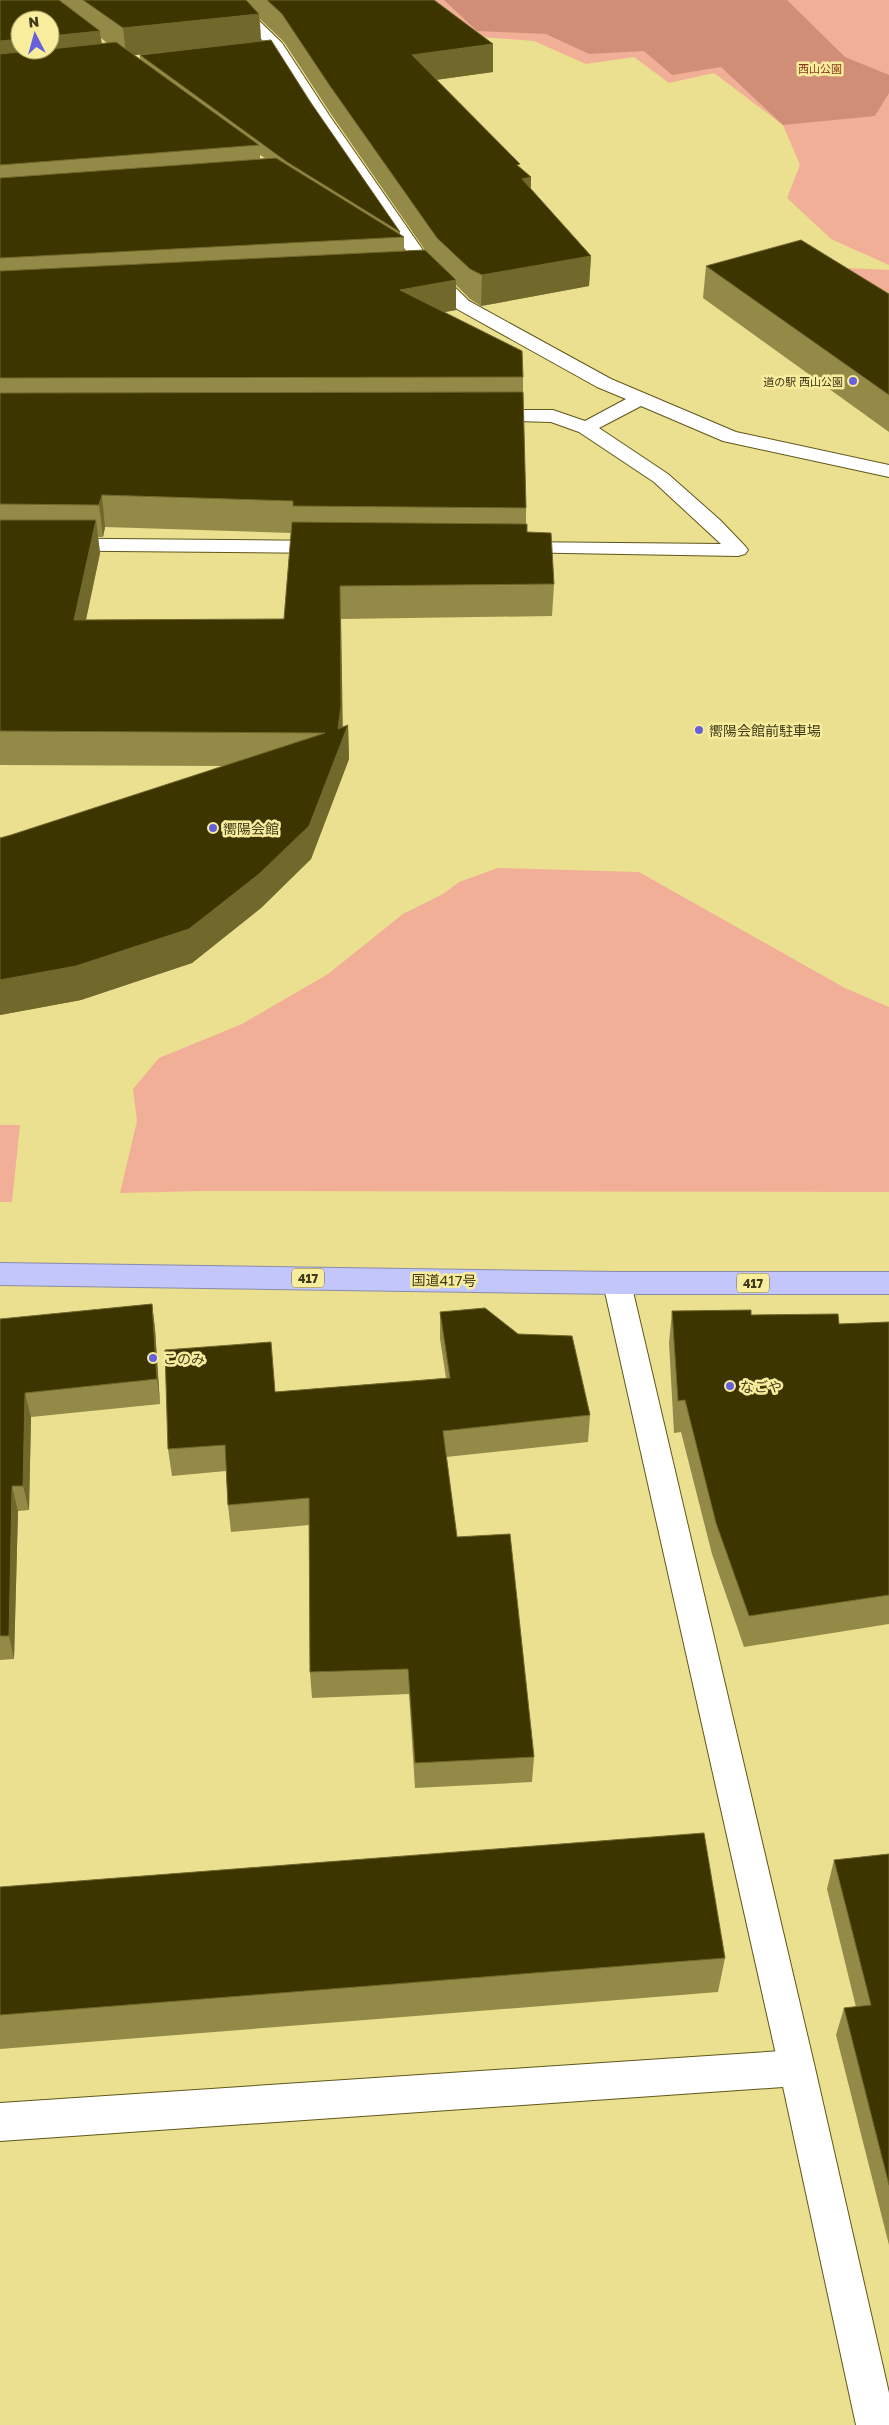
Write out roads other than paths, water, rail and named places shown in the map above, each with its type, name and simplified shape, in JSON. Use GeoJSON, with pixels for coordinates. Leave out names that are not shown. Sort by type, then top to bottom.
{"type":"FeatureCollection","features":[{"type":"Feature","properties":{"kind":"highway","name":"国道417号"},"geometry":{"type":"LineString","coordinates":[[0,1274],[617,1283],[889,1283]]}},
{"type":"Feature","properties":{"kind":"street"},"geometry":{"type":"LineString","coordinates":[[230,0],[277,46],[321,115],[430,273],[463,304],[604,383],[730,438],[889,471]]}},
{"type":"Feature","properties":{"kind":"street"},"geometry":{"type":"LineString","coordinates":[[258,48],[277,46]]}},
{"type":"Feature","properties":{"kind":"street"},"geometry":{"type":"LineString","coordinates":[[400,256],[430,273]]}},
{"type":"Feature","properties":{"kind":"street"},"geometry":{"type":"LineString","coordinates":[[410,274],[430,273]]}},
{"type":"Feature","properties":{"kind":"street"},"geometry":{"type":"LineString","coordinates":[[586,428],[640,399]]}},
{"type":"Feature","properties":{"kind":"street"},"geometry":{"type":"LineString","coordinates":[[464,416],[553,416],[586,428],[661,478],[713,524],[738,550],[499,548]]}},
{"type":"Feature","properties":{"kind":"street"},"geometry":{"type":"LineString","coordinates":[[0,544],[349,547]]}},
{"type":"Feature","properties":{"kind":"street"},"geometry":{"type":"LineString","coordinates":[[617,1283],[797,2068],[876,2425]]}},
{"type":"Feature","properties":{"kind":"street"},"geometry":{"type":"LineString","coordinates":[[0,2122],[797,2068]]}},
{"type":"Feature","properties":{"kind":"place","name":"道の駅 西山公園"},"geometry":{"type":"Point","coordinates":[853,381]}},
{"type":"Feature","properties":{"kind":"place","name":"嚮陽会館前駐車場"},"geometry":{"type":"Point","coordinates":[699,730]}},
{"type":"Feature","properties":{"kind":"place","name":"嚮陽会館"},"geometry":{"type":"Point","coordinates":[213,828]}},
{"type":"Feature","properties":{"kind":"place","name":"このみ"},"geometry":{"type":"Point","coordinates":[153,1358]}},
{"type":"Feature","properties":{"kind":"place","name":"なごや"},"geometry":{"type":"Point","coordinates":[730,1386]}},
{"type":"Feature","properties":{"kind":"park label","name":"西山公園"},"geometry":{"type":"Point","coordinates":[820,68]}}]}
